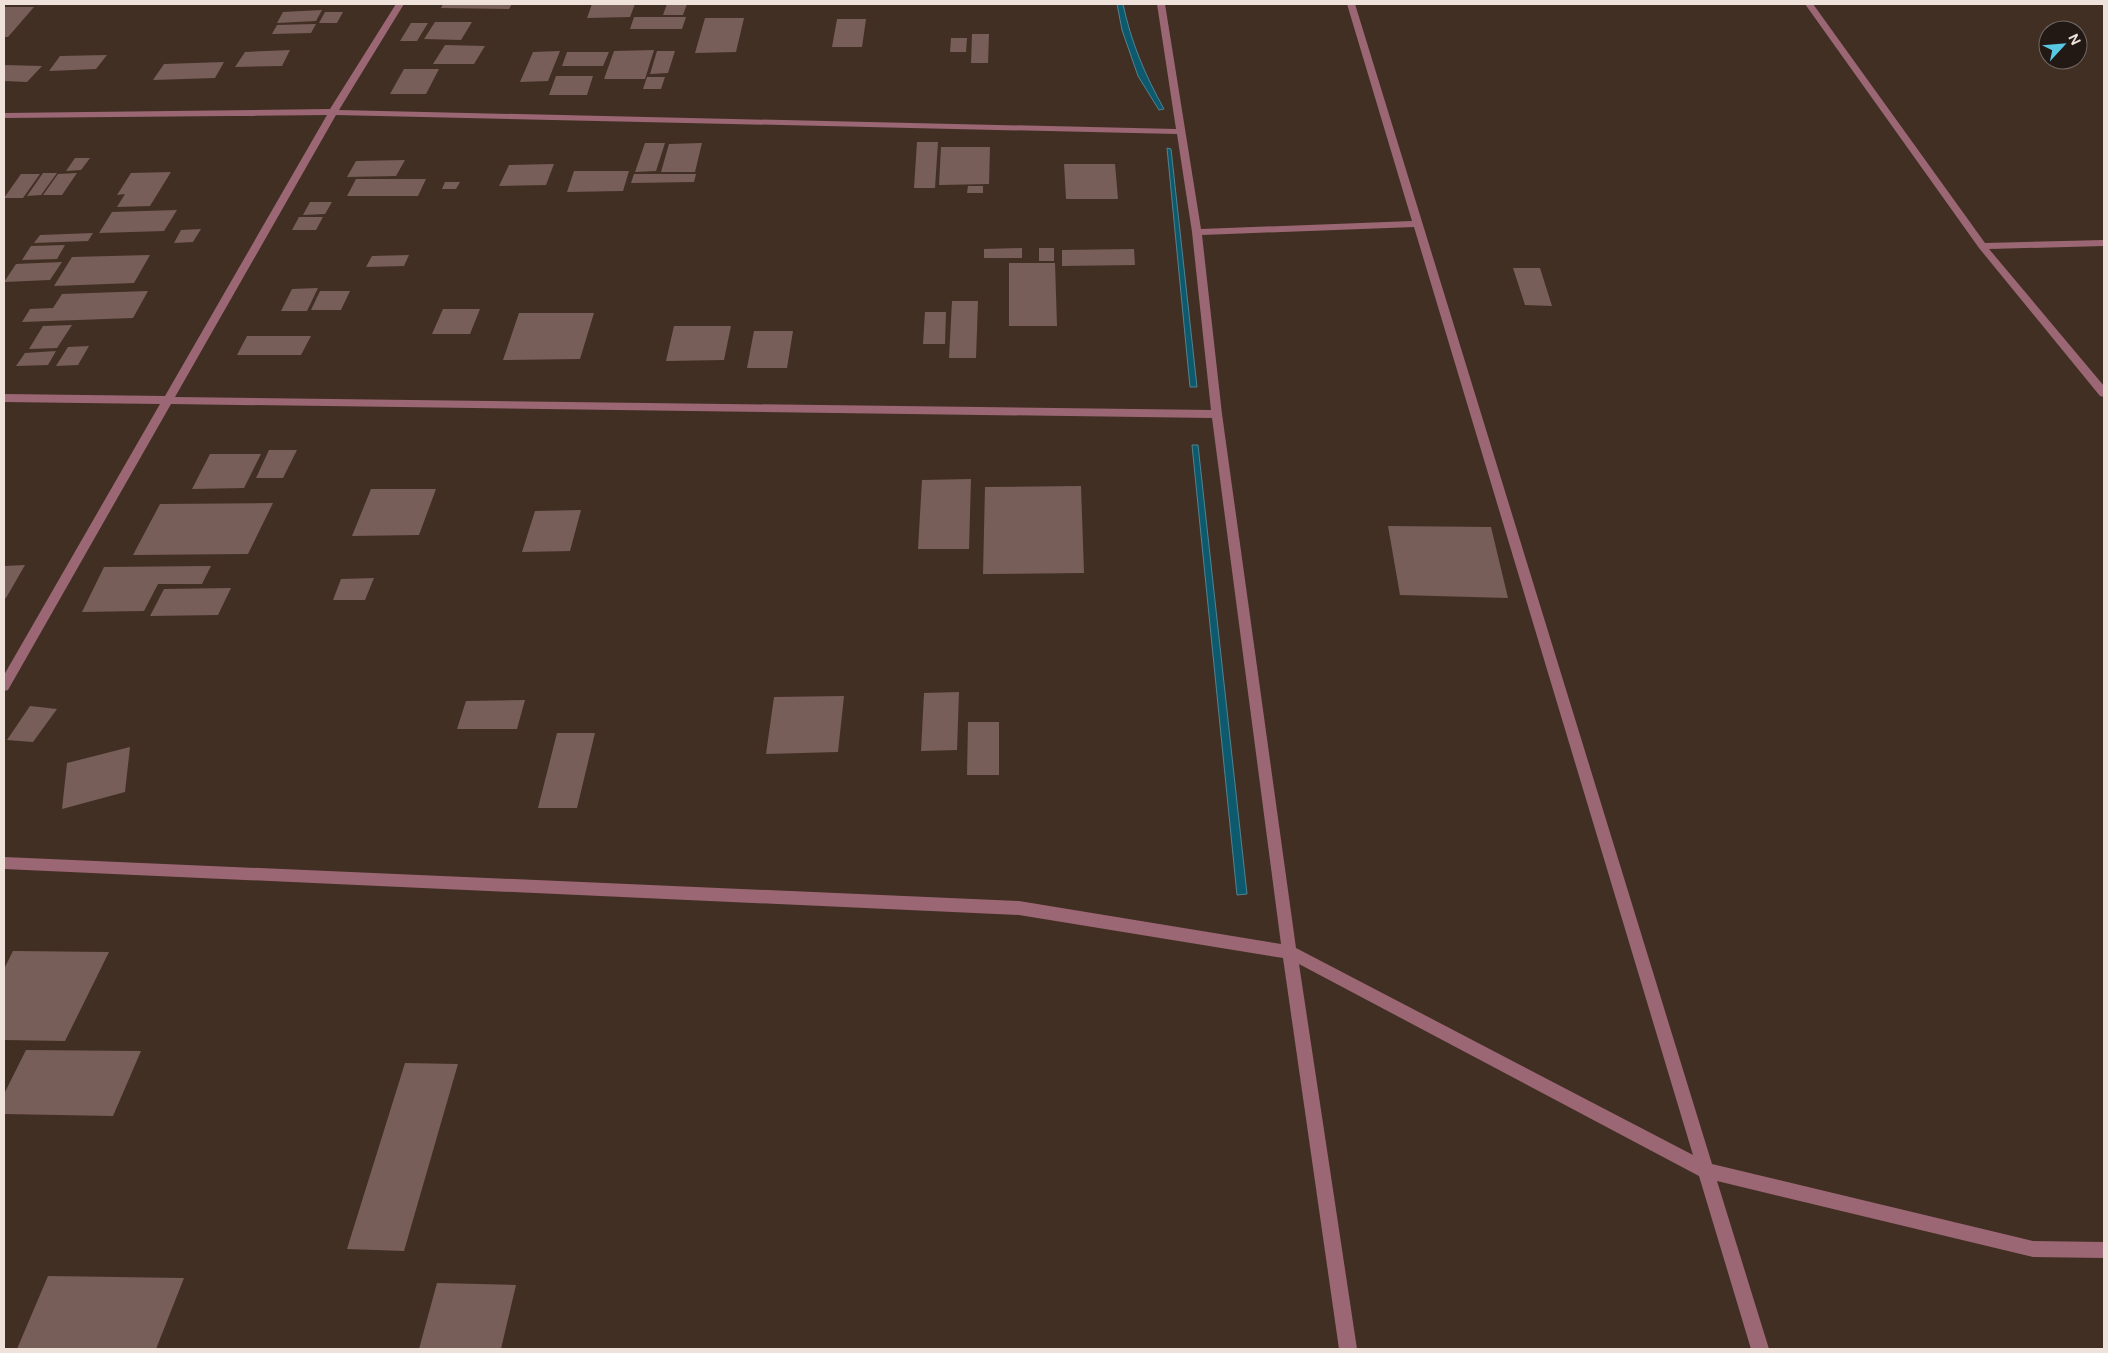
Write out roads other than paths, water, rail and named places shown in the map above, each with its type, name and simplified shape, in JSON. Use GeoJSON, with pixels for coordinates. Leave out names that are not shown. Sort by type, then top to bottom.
{"type":"FeatureCollection","features":[{"type":"Feature","properties":{"kind":"street"},"geometry":{"type":"LineString","coordinates":[[4,686],[333,112],[400,4]]}},
{"type":"Feature","properties":{"kind":"street"},"geometry":{"type":"LineString","coordinates":[[1161,4],[1197,232],[1217,414],[1290,952],[1348,1349]]}},
{"type":"Feature","properties":{"kind":"street"},"geometry":{"type":"LineString","coordinates":[[1351,4],[1760,1349]]}},
{"type":"Feature","properties":{"kind":"street"},"geometry":{"type":"LineString","coordinates":[[1809,4],[1982,246],[2104,393]]}},
{"type":"Feature","properties":{"kind":"street"},"geometry":{"type":"LineString","coordinates":[[4,115],[333,112],[1181,132]]}},
{"type":"Feature","properties":{"kind":"street"},"geometry":{"type":"LineString","coordinates":[[1197,232],[1418,224]]}},
{"type":"Feature","properties":{"kind":"street"},"geometry":{"type":"LineString","coordinates":[[1982,246],[2104,243]]}},
{"type":"Feature","properties":{"kind":"street"},"geometry":{"type":"LineString","coordinates":[[4,398],[1217,414]]}},
{"type":"Feature","properties":{"kind":"street"},"geometry":{"type":"LineString","coordinates":[[4,864],[1019,908],[1290,952],[1705,1170],[2033,1249],[2104,1250]]}},
{"type":"Feature","properties":{"kind":"water"},"geometry":{"type":"Polygon","coordinates":[[[1117,4],[1123,4],[1139,58],[1164,109],[1159,110],[1138,76],[1122,30],[1117,4]]]}},
{"type":"Feature","properties":{"kind":"water"},"geometry":{"type":"Polygon","coordinates":[[[1167,148],[1171,149],[1197,387],[1190,387],[1167,148]]]}},
{"type":"Feature","properties":{"kind":"water"},"geometry":{"type":"Polygon","coordinates":[[[1192,445],[1198,445],[1247,894],[1237,895],[1192,445]]]}}]}
